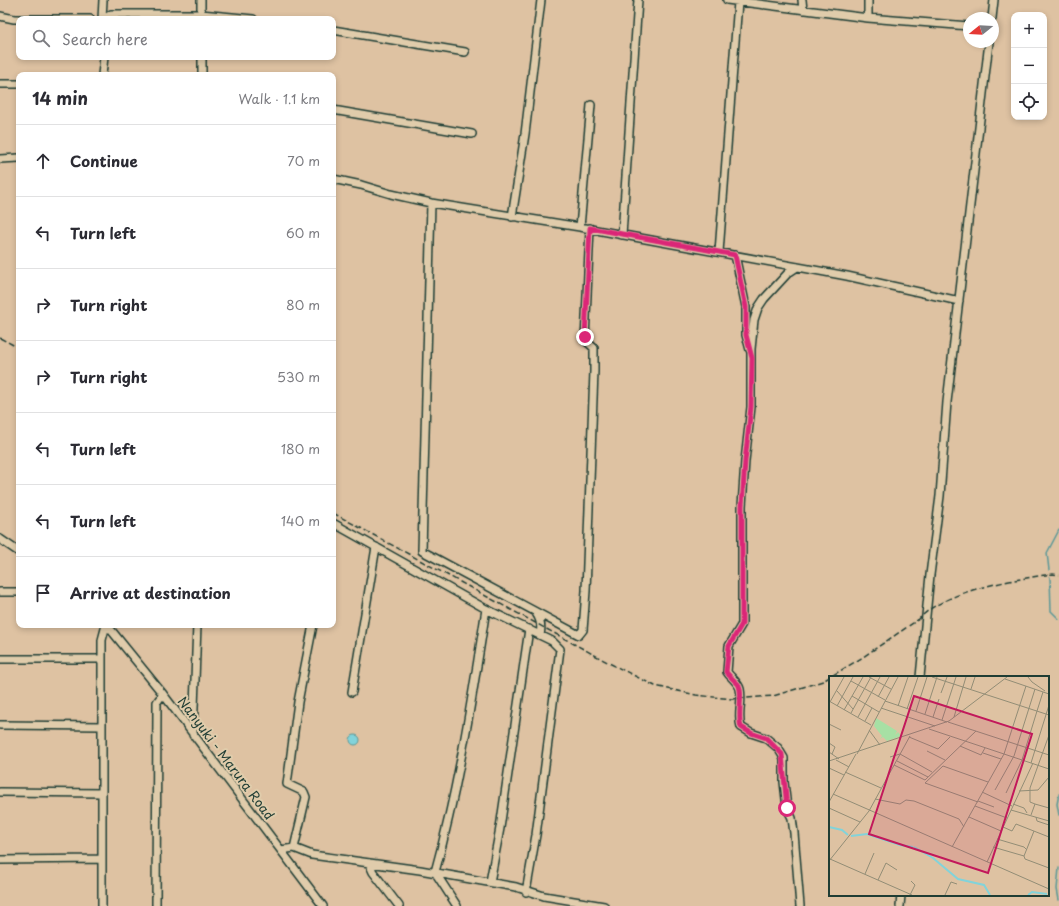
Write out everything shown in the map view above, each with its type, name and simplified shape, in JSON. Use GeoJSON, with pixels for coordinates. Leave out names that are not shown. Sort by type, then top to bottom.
{"type":"FeatureCollection","features":[{"type":"Feature","properties":{"kind":"street"},"geometry":{"type":"LineString","coordinates":[[103,0],[103,16]]}},
{"type":"Feature","properties":{"kind":"street"},"geometry":{"type":"LineString","coordinates":[[108,16],[112,14],[201,16],[201,0]]}},
{"type":"Feature","properties":{"kind":"street"},"geometry":{"type":"LineString","coordinates":[[512,217],[525,134],[541,0]]}},
{"type":"Feature","properties":{"kind":"street"},"geometry":{"type":"LineString","coordinates":[[622,235],[638,0]]}},
{"type":"Feature","properties":{"kind":"street"},"geometry":{"type":"LineString","coordinates":[[727,0],[868,18],[963,26]]}},
{"type":"Feature","properties":{"kind":"street"},"geometry":{"type":"LineString","coordinates":[[802,0],[802,10]]}},
{"type":"Feature","properties":{"kind":"street"},"geometry":{"type":"LineString","coordinates":[[868,0],[868,18]]}},
{"type":"Feature","properties":{"kind":"street"},"geometry":{"type":"LineString","coordinates":[[993,12],[994,0]]}},
{"type":"Feature","properties":{"kind":"street"},"geometry":{"type":"LineString","coordinates":[[719,252],[738,2]]}},
{"type":"Feature","properties":{"kind":"street"},"geometry":{"type":"LineString","coordinates":[[0,16],[16,19]]}},
{"type":"Feature","properties":{"kind":"street"},"geometry":{"type":"LineString","coordinates":[[336,30],[465,52]]}},
{"type":"Feature","properties":{"kind":"street"},"geometry":{"type":"LineString","coordinates":[[920,676],[930,574],[940,496],[947,402],[988,48]]}},
{"type":"Feature","properties":{"kind":"street"},"geometry":{"type":"LineString","coordinates":[[102,72],[104,60]]}},
{"type":"Feature","properties":{"kind":"street"},"geometry":{"type":"LineString","coordinates":[[202,60],[202,72]]}},
{"type":"Feature","properties":{"kind":"street"},"geometry":{"type":"LineString","coordinates":[[0,84],[16,84]]}},
{"type":"Feature","properties":{"kind":"street"},"geometry":{"type":"LineString","coordinates":[[580,227],[591,105]]}},
{"type":"Feature","properties":{"kind":"street"},"geometry":{"type":"LineString","coordinates":[[336,111],[472,134]]}},
{"type":"Feature","properties":{"kind":"street"},"geometry":{"type":"LineString","coordinates":[[0,159],[16,158]]}},
{"type":"Feature","properties":{"kind":"street"},"geometry":{"type":"LineString","coordinates":[[336,180],[430,203],[590,228],[847,276],[959,301]]}},
{"type":"Feature","properties":{"kind":"street"},"geometry":{"type":"LineString","coordinates":[[430,203],[422,551],[576,635],[582,633],[588,558],[594,360],[594,348],[586,342],[585,337],[590,228]]}},
{"type":"Feature","properties":{"kind":"street"},"geometry":{"type":"LineString","coordinates":[[735,255],[746,307],[746,335],[752,358]]}},
{"type":"Feature","properties":{"kind":"street"},"geometry":{"type":"LineString","coordinates":[[797,267],[775,286],[758,308],[754,320],[751,407],[745,461],[742,519],[742,624],[729,646],[726,672],[737,683],[740,690],[739,711],[741,727],[771,742],[784,758],[784,782],[787,808],[792,818],[794,833],[800,906]]}},
{"type":"Feature","properties":{"kind":"street"},"geometry":{"type":"LineString","coordinates":[[336,525],[486,609],[529,629],[558,645],[560,651],[537,828],[526,892]]}},
{"type":"Feature","properties":{"kind":"street"},"geometry":{"type":"LineString","coordinates":[[0,539],[16,550]]}},
{"type":"Feature","properties":{"kind":"street"},"geometry":{"type":"LineString","coordinates":[[352,692],[376,547]]}},
{"type":"Feature","properties":{"kind":"street"},"geometry":{"type":"LineString","coordinates":[[0,592],[16,592]]}},
{"type":"Feature","properties":{"kind":"street"},"geometry":{"type":"LineString","coordinates":[[457,906],[435,872],[461,765],[486,609]]}},
{"type":"Feature","properties":{"kind":"street"},"geometry":{"type":"LineString","coordinates":[[535,612],[539,618],[541,626],[540,635]]}},
{"type":"Feature","properties":{"kind":"street"},"geometry":{"type":"LineString","coordinates":[[102,906],[102,640],[106,628]]}},
{"type":"Feature","properties":{"kind":"street","name":"Nanyuki - Marura Road"},"geometry":{"type":"LineString","coordinates":[[109,628],[163,694],[323,906]]}},
{"type":"Feature","properties":{"kind":"street"},"geometry":{"type":"LineString","coordinates":[[194,735],[197,628]]}},
{"type":"Feature","properties":{"kind":"street"},"geometry":{"type":"LineString","coordinates":[[294,848],[306,797],[304,792],[287,784],[298,702],[312,628]]}},
{"type":"Feature","properties":{"kind":"street"},"geometry":{"type":"LineString","coordinates":[[490,882],[496,857],[529,629]]}},
{"type":"Feature","properties":{"kind":"street"},"geometry":{"type":"LineString","coordinates":[[0,658],[102,659]]}},
{"type":"Feature","properties":{"kind":"street"},"geometry":{"type":"LineString","coordinates":[[156,906],[157,702],[163,694]]}},
{"type":"Feature","properties":{"kind":"street"},"geometry":{"type":"LineString","coordinates":[[0,725],[102,726]]}},
{"type":"Feature","properties":{"kind":"street"},"geometry":{"type":"LineString","coordinates":[[0,792],[102,793]]}},
{"type":"Feature","properties":{"kind":"street"},"geometry":{"type":"LineString","coordinates":[[281,850],[294,848],[312,855],[435,872],[516,887],[526,892],[604,906]]}},
{"type":"Feature","properties":{"kind":"street"},"geometry":{"type":"LineString","coordinates":[[0,860],[102,859]]}},
{"type":"Feature","properties":{"kind":"street"},"geometry":{"type":"LineString","coordinates":[[369,863],[373,872],[399,906]]}},
{"type":"Feature","properties":{"kind":"street"},"geometry":{"type":"LineString","coordinates":[[900,906],[901,896]]}},
{"type":"Feature","properties":{"kind":"water"},"geometry":{"type":"Polygon","coordinates":[[[355,735],[360,740],[355,745],[350,740],[355,735]]]}},
{"type":"Feature","properties":{"kind":"waterway"},"geometry":{"type":"LineString","coordinates":[[1049,570],[1047,553],[1059,530]]}},
{"type":"Feature","properties":{"kind":"waterway"},"geometry":{"type":"LineString","coordinates":[[1050,577],[1051,611],[1059,619]]}},
{"type":"Feature","properties":{"kind":"waterway"},"geometry":{"type":"LineString","coordinates":[[1059,794],[1057,804],[1059,815]]}},
{"type":"Feature","properties":{"kind":"waterway"},"geometry":{"type":"LineString","coordinates":[[1059,868],[1057,889],[1059,900]]}},
{"type":"Feature","properties":{"kind":"railway"},"geometry":{"type":"LineString","coordinates":[[0,338],[16,346]]}},
{"type":"Feature","properties":{"kind":"railway"},"geometry":{"type":"LineString","coordinates":[[336,515],[611,664],[655,686],[696,695],[732,699],[773,696],[823,681],[829,677]]}},
{"type":"Feature","properties":{"kind":"railway"},"geometry":{"type":"LineString","coordinates":[[831,676],[860,659],[946,600],[963,593],[1001,583],[1053,574],[1059,575]]}},
{"type":"Feature","properties":{"kind":"route"},"geometry":{"type":"LineString","coordinates":[[585,337],[590,228],[735,255],[739,267],[746,307],[746,335],[752,358],[751,407],[742,506],[742,624],[729,646],[726,672],[737,683],[740,690],[739,718],[741,727],[744,730],[766,738],[778,748],[784,758],[784,782],[787,808]]}}]}
